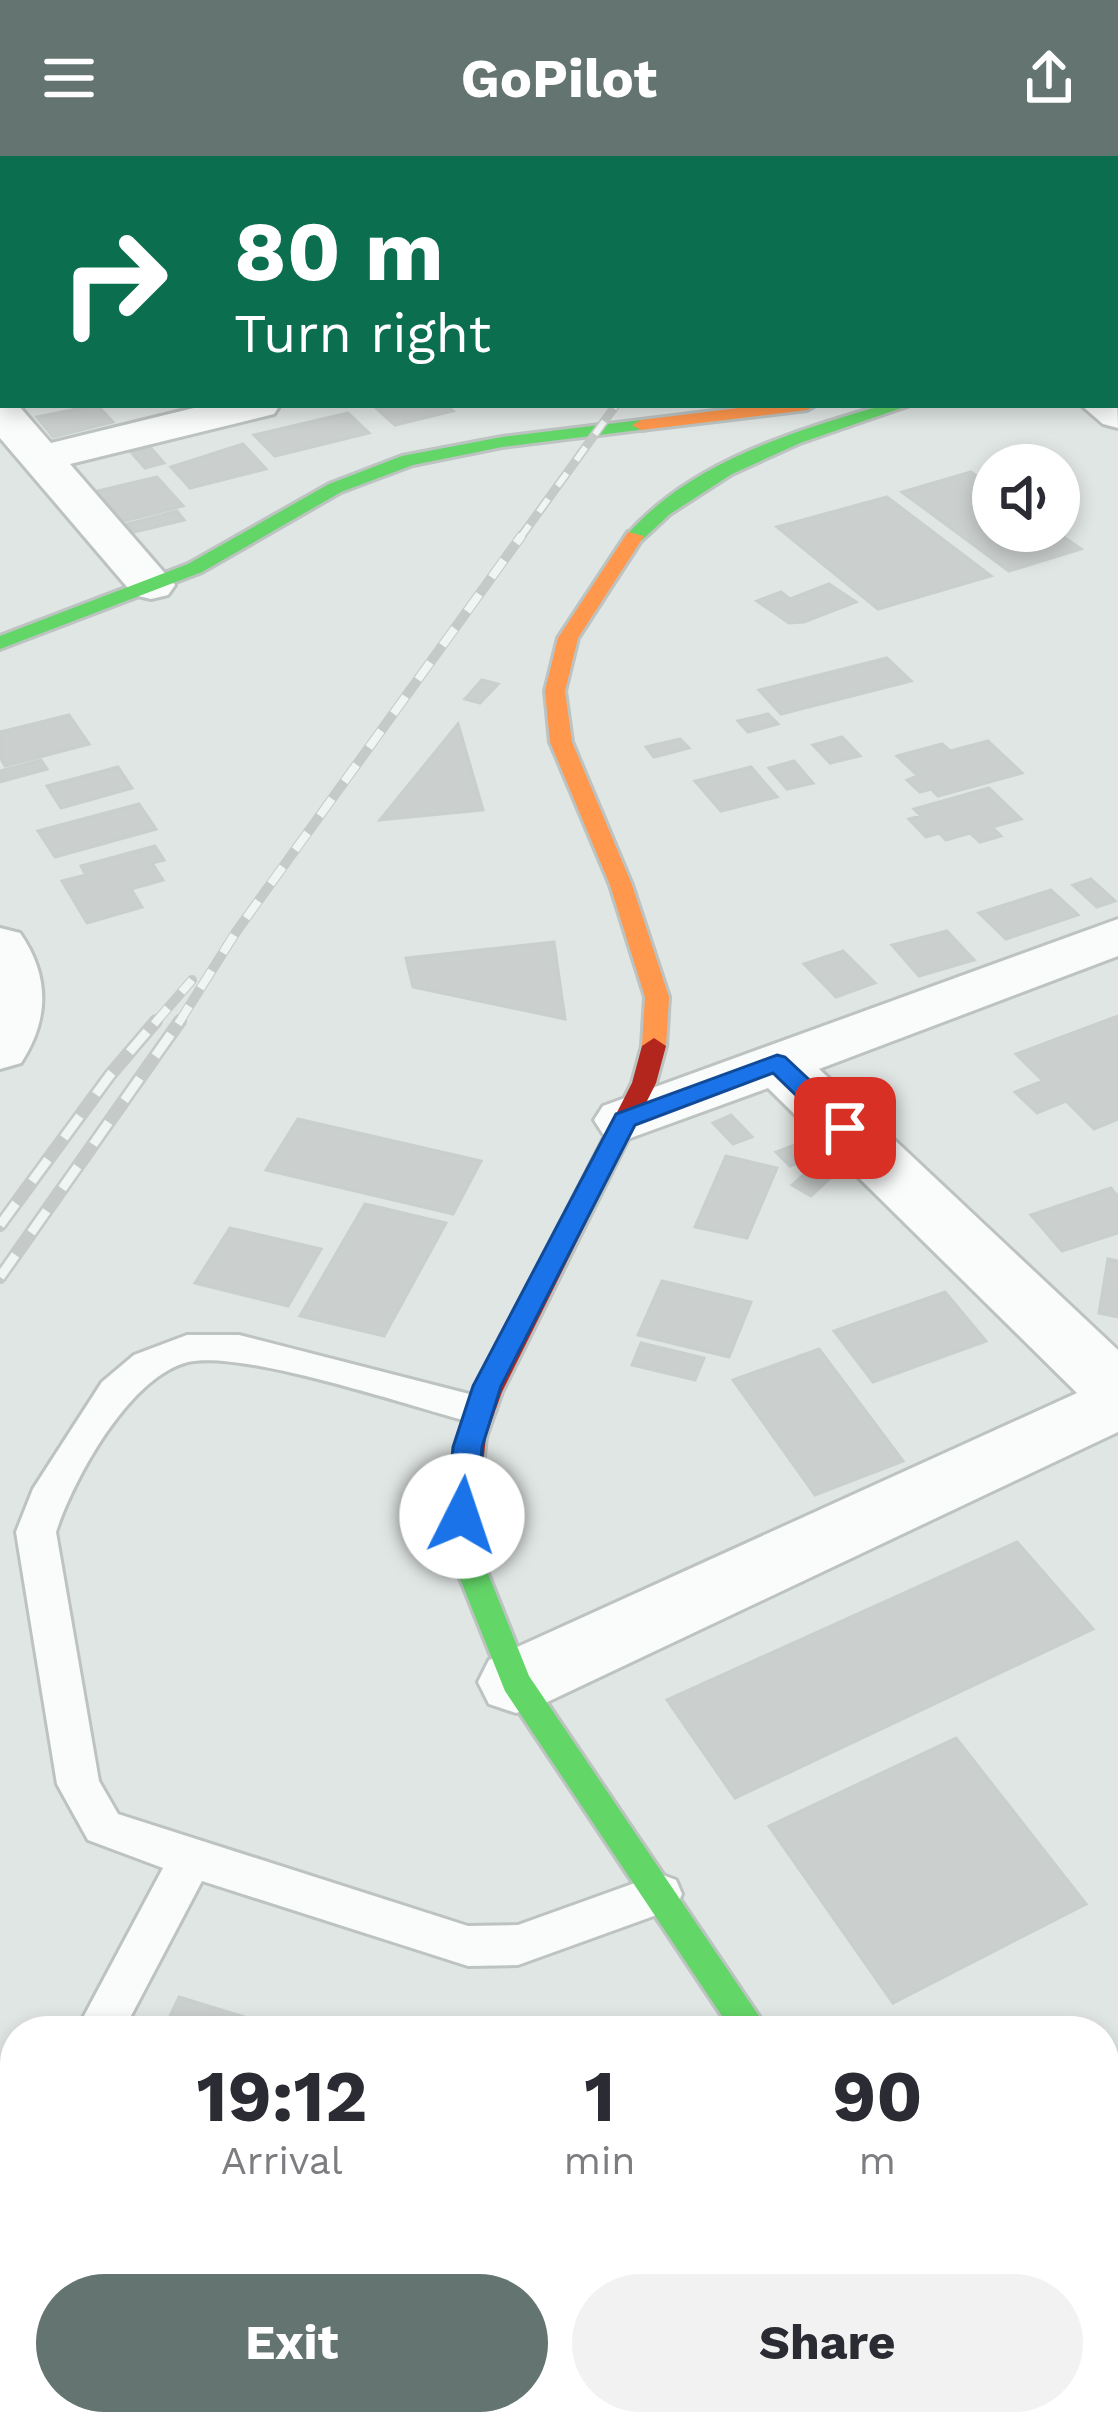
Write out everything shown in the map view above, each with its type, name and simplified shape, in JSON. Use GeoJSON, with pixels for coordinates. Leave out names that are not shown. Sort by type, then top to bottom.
{"type":"FeatureCollection","features":[{"type":"Feature","properties":{"kind":"street"},"geometry":{"type":"LineString","coordinates":[[41,458],[246,408]]}},
{"type":"Feature","properties":{"kind":"street"},"geometry":{"type":"LineString","coordinates":[[0,643],[195,568],[334,488],[408,460],[502,442],[782,408]]}},
{"type":"Feature","properties":{"kind":"street"},"geometry":{"type":"LineString","coordinates":[[742,2016],[516,1682],[493,1637],[466,1554],[463,1480],[477,1410],[625,1120],[653,1058],[658,1032],[657,997],[621,885],[561,742],[555,691],[568,638],[625,546],[668,502],[778,442],[892,408]]}},
{"type":"Feature","properties":{"kind":"street"},"geometry":{"type":"LineString","coordinates":[[0,411],[151,586]]}},
{"type":"Feature","properties":{"kind":"street"},"geometry":{"type":"LineString","coordinates":[[625,1120],[1118,936]]}},
{"type":"Feature","properties":{"kind":"street"},"geometry":{"type":"LineString","coordinates":[[0,945],[15,979],[18,1006],[0,1049]]}},
{"type":"Feature","properties":{"kind":"street"},"geometry":{"type":"LineString","coordinates":[[777,1063],[1118,1391]]}},
{"type":"Feature","properties":{"kind":"street"},"geometry":{"type":"LineString","coordinates":[[516,1682],[1118,1403]]}},
{"type":"Feature","properties":{"kind":"lane"},"geometry":{"type":"LineString","coordinates":[[477,1410],[238,1348],[212,1346],[166,1354],[129,1377],[47,1500],[35,1544],[78,1784],[103,1827],[122,1837],[468,1946],[489,1948],[550,1936],[660,1894]]}},
{"type":"Feature","properties":{"kind":"lane"},"geometry":{"type":"LineString","coordinates":[[107,2016],[190,1860]]}},
{"type":"Feature","properties":{"kind":"building"},"geometry":{"type":"Polygon","coordinates":[[[100,408],[113,422],[53,437],[37,417],[100,408]]]}},
{"type":"Feature","properties":{"kind":"building"},"geometry":{"type":"Polygon","coordinates":[[[376,408],[453,411],[395,425],[376,408]]]}},
{"type":"Feature","properties":{"kind":"building"},"geometry":{"type":"Polygon","coordinates":[[[348,413],[369,433],[275,456],[254,435],[348,413]]]}},
{"type":"Feature","properties":{"kind":"building"},"geometry":{"type":"Polygon","coordinates":[[[243,444],[266,469],[190,488],[171,467],[243,444]]]}},
{"type":"Feature","properties":{"kind":"building"},"geometry":{"type":"Polygon","coordinates":[[[150,447],[164,463],[145,468],[131,452],[150,447]]]}},
{"type":"Feature","properties":{"kind":"building"},"geometry":{"type":"Polygon","coordinates":[[[972,473],[972,544],[902,492],[972,473]]]}},
{"type":"Feature","properties":{"kind":"building"},"geometry":{"type":"Polygon","coordinates":[[[157,477],[183,506],[120,522],[94,492],[157,477]]]}},
{"type":"Feature","properties":{"kind":"building"},"geometry":{"type":"Polygon","coordinates":[[[887,497],[991,576],[878,609],[777,527],[887,497]]]}},
{"type":"Feature","properties":{"kind":"building"},"geometry":{"type":"Polygon","coordinates":[[[177,511],[184,520],[134,532],[127,524],[177,511]]]}},
{"type":"Feature","properties":{"kind":"building"},"geometry":{"type":"Polygon","coordinates":[[[983,552],[1071,552],[1009,571],[983,552]]]}},
{"type":"Feature","properties":{"kind":"building"},"geometry":{"type":"Polygon","coordinates":[[[829,584],[856,602],[789,623],[757,601],[781,592],[790,599],[829,584]]]}},
{"type":"Feature","properties":{"kind":"building"},"geometry":{"type":"Polygon","coordinates":[[[887,658],[911,681],[781,714],[759,690],[887,658]]]}},
{"type":"Feature","properties":{"kind":"building"},"geometry":{"type":"Polygon","coordinates":[[[482,680],[498,684],[480,703],[465,699],[482,680]]]}},
{"type":"Feature","properties":{"kind":"building"},"geometry":{"type":"Polygon","coordinates":[[[768,714],[778,724],[748,732],[738,721],[768,714]]]}},
{"type":"Feature","properties":{"kind":"building"},"geometry":{"type":"Polygon","coordinates":[[[69,715],[89,744],[5,766],[0,757],[0,732],[69,715]]]}},
{"type":"Feature","properties":{"kind":"building"},"geometry":{"type":"Polygon","coordinates":[[[458,724],[483,810],[380,820],[458,724]]]}},
{"type":"Feature","properties":{"kind":"building"},"geometry":{"type":"Polygon","coordinates":[[[842,737],[860,756],[830,763],[813,745],[842,737]]]}},
{"type":"Feature","properties":{"kind":"building"},"geometry":{"type":"Polygon","coordinates":[[[680,739],[689,748],[654,757],[646,747],[680,739]]]}},
{"type":"Feature","properties":{"kind":"building"},"geometry":{"type":"Polygon","coordinates":[[[988,741],[1022,773],[938,796],[931,789],[920,792],[907,780],[918,776],[897,756],[942,744],[950,751],[988,741]]]}},
{"type":"Feature","properties":{"kind":"building"},"geometry":{"type":"Polygon","coordinates":[[[41,760],[47,769],[0,782],[0,771],[41,760]]]}},
{"type":"Feature","properties":{"kind":"building"},"geometry":{"type":"Polygon","coordinates":[[[794,761],[813,783],[787,789],[769,768],[794,761]]]}},
{"type":"Feature","properties":{"kind":"building"},"geometry":{"type":"Polygon","coordinates":[[[118,767],[132,788],[61,808],[47,786],[118,767]]]}},
{"type":"Feature","properties":{"kind":"building"},"geometry":{"type":"Polygon","coordinates":[[[751,767],[777,797],[721,811],[695,781],[751,767]]]}},
{"type":"Feature","properties":{"kind":"building"},"geometry":{"type":"Polygon","coordinates":[[[989,788],[1021,819],[992,827],[1001,836],[980,842],[970,833],[946,840],[939,833],[926,837],[909,819],[921,816],[914,809],[989,788]]]}},
{"type":"Feature","properties":{"kind":"building"},"geometry":{"type":"Polygon","coordinates":[[[139,804],[156,829],[55,857],[38,831],[139,804]]]}},
{"type":"Feature","properties":{"kind":"building"},"geometry":{"type":"Polygon","coordinates":[[[155,846],[164,860],[152,863],[163,880],[131,889],[142,907],[87,923],[62,881],[86,875],[81,866],[155,846]]]}},
{"type":"Feature","properties":{"kind":"building"},"geometry":{"type":"Polygon","coordinates":[[[1091,879],[1115,901],[1097,907],[1073,885],[1091,879]]]}},
{"type":"Feature","properties":{"kind":"building"},"geometry":{"type":"Polygon","coordinates":[[[1051,890],[1078,915],[1006,939],[979,913],[1051,890]]]}},
{"type":"Feature","properties":{"kind":"building"},"geometry":{"type":"Polygon","coordinates":[[[947,931],[974,960],[919,976],[892,945],[947,931]]]}},
{"type":"Feature","properties":{"kind":"building"},"geometry":{"type":"Polygon","coordinates":[[[554,942],[565,1019],[413,987],[406,958],[554,942]]]}},
{"type":"Feature","properties":{"kind":"building"},"geometry":{"type":"Polygon","coordinates":[[[843,951],[875,983],[836,997],[804,964],[843,951]]]}},
{"type":"Feature","properties":{"kind":"building"},"geometry":{"type":"Polygon","coordinates":[[[1118,1016],[1118,1119],[1094,1129],[1066,1101],[1037,1113],[1015,1092],[1043,1081],[1016,1054],[1118,1016]]]}},
{"type":"Feature","properties":{"kind":"building"},"geometry":{"type":"Polygon","coordinates":[[[731,1115],[752,1137],[733,1144],[713,1123],[731,1115]]]}},
{"type":"Feature","properties":{"kind":"building"},"geometry":{"type":"Polygon","coordinates":[[[298,1119],[481,1161],[453,1214],[266,1170],[298,1119]]]}},
{"type":"Feature","properties":{"kind":"building"},"geometry":{"type":"Polygon","coordinates":[[[808,1140],[821,1154],[790,1166],[776,1152],[808,1140]]]}},
{"type":"Feature","properties":{"kind":"building"},"geometry":{"type":"Polygon","coordinates":[[[726,1156],[777,1168],[747,1238],[695,1227],[726,1156]]]}},
{"type":"Feature","properties":{"kind":"building"},"geometry":{"type":"Polygon","coordinates":[[[820,1161],[839,1170],[811,1196],[792,1185],[820,1161]]]}},
{"type":"Feature","properties":{"kind":"building"},"geometry":{"type":"Polygon","coordinates":[[[1111,1188],[1118,1197],[1118,1233],[1062,1251],[1031,1215],[1111,1188]]]}},
{"type":"Feature","properties":{"kind":"building"},"geometry":{"type":"Polygon","coordinates":[[[365,1204],[446,1223],[384,1336],[300,1316],[365,1204]]]}},
{"type":"Feature","properties":{"kind":"building"},"geometry":{"type":"Polygon","coordinates":[[[230,1228],[321,1249],[288,1306],[195,1283],[230,1228]]]}},
{"type":"Feature","properties":{"kind":"building"},"geometry":{"type":"Polygon","coordinates":[[[1108,1259],[1118,1261],[1118,1317],[1099,1313],[1108,1259]]]}},
{"type":"Feature","properties":{"kind":"building"},"geometry":{"type":"Polygon","coordinates":[[[662,1281],[751,1302],[729,1357],[638,1335],[662,1281]]]}},
{"type":"Feature","properties":{"kind":"building"},"geometry":{"type":"Polygon","coordinates":[[[945,1292],[986,1341],[873,1382],[834,1331],[945,1292]]]}},
{"type":"Feature","properties":{"kind":"building"},"geometry":{"type":"Polygon","coordinates":[[[641,1343],[704,1358],[695,1380],[632,1365],[641,1343]]]}},
{"type":"Feature","properties":{"kind":"building"},"geometry":{"type":"Polygon","coordinates":[[[819,1349],[903,1461],[815,1495],[733,1380],[819,1349]]]}},
{"type":"Feature","properties":{"kind":"building"},"geometry":{"type":"Polygon","coordinates":[[[1017,1542],[1093,1629],[735,1798],[667,1700],[1017,1542]]]}},
{"type":"Feature","properties":{"kind":"building"},"geometry":{"type":"Polygon","coordinates":[[[956,1738],[1086,1904],[893,2003],[769,1826],[956,1738]]]}},
{"type":"Feature","properties":{"kind":"building"},"geometry":{"type":"Polygon","coordinates":[[[179,1997],[241,2016],[170,2016],[179,1997]]]}},
{"type":"Feature","properties":{"kind":"railway"},"geometry":{"type":"LineString","coordinates":[[520,538],[614,408]]}},
{"type":"Feature","properties":{"kind":"railway"},"geometry":{"type":"LineString","coordinates":[[179,1022],[236,932],[522,535]]}},
{"type":"Feature","properties":{"kind":"railway"},"geometry":{"type":"LineString","coordinates":[[154,1024],[192,980]]}},
{"type":"Feature","properties":{"kind":"railway"},"geometry":{"type":"LineString","coordinates":[[0,1225],[110,1075],[156,1021]]}},
{"type":"Feature","properties":{"kind":"railway"},"geometry":{"type":"LineString","coordinates":[[0,1277],[179,1022]]}},
{"type":"Feature","properties":{"kind":"traffic: fast"},"geometry":{"type":"LineString","coordinates":[[635,536],[663,510],[725,470],[794,440],[892,408]]}},
{"type":"Feature","properties":{"kind":"traffic: fast"},"geometry":{"type":"LineString","coordinates":[[0,643],[195,568],[335,488],[408,460],[502,442],[641,425]]}},
{"type":"Feature","properties":{"kind":"traffic: fast"},"geometry":{"type":"LineString","coordinates":[[464,1502],[472,1571],[516,1682],[742,2016]]}},
{"type":"Feature","properties":{"kind":"traffic: slow"},"geometry":{"type":"LineString","coordinates":[[641,425],[782,408]]}},
{"type":"Feature","properties":{"kind":"traffic: slow"},"geometry":{"type":"LineString","coordinates":[[635,536],[568,638],[555,691],[561,742],[621,885],[657,997],[654,1046]]}},
{"type":"Feature","properties":{"kind":"traffic: jam"},"geometry":{"type":"LineString","coordinates":[[464,1502],[472,1437],[488,1392],[644,1083],[654,1046]]}},
{"type":"Feature","properties":{"kind":"route"},"geometry":{"type":"LineString","coordinates":[[462,1516],[467,1447],[477,1410],[625,1120],[777,1063],[845,1128]]}}]}
